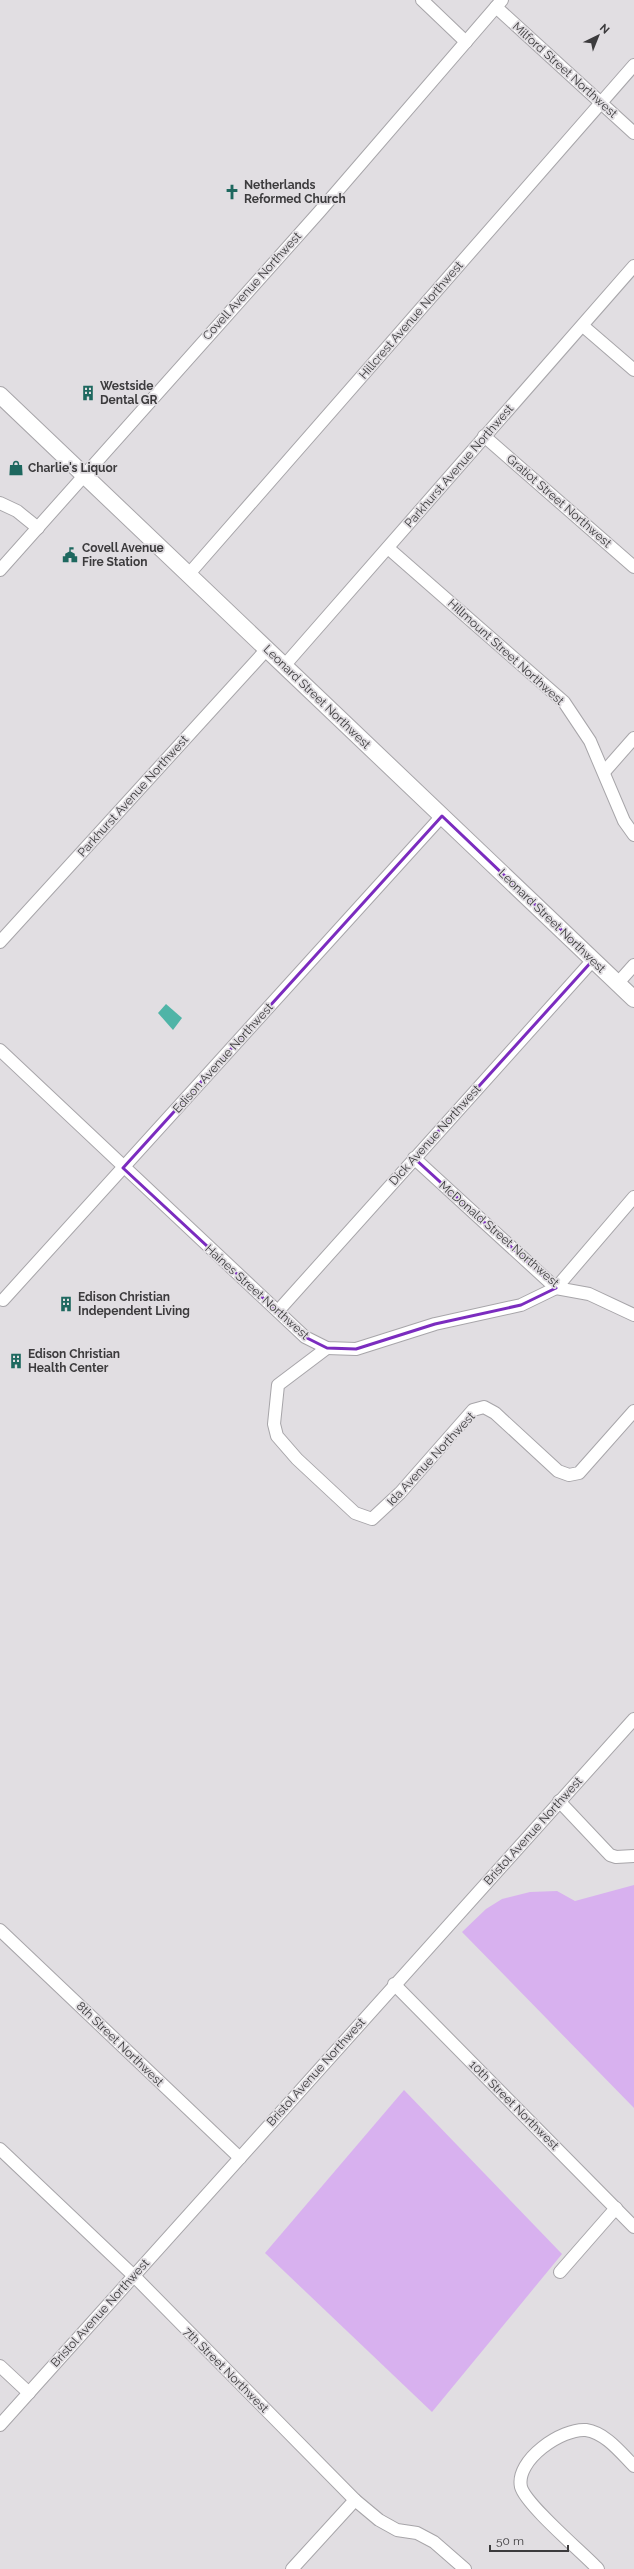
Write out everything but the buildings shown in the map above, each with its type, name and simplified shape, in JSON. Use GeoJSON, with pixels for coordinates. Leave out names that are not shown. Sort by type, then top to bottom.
{"type":"FeatureCollection","features":[{"type":"Feature","properties":{"kind":"main road","name":"Leonard Street Northwest"},"geometry":{"type":"LineString","coordinates":[[0,395],[83,476],[634,999]]}},
{"type":"Feature","properties":{"kind":"street"},"geometry":{"type":"LineString","coordinates":[[422,0],[466,42]]}},
{"type":"Feature","properties":{"kind":"street","name":"Covell Avenue Northwest"},"geometry":{"type":"LineString","coordinates":[[0,570],[499,3]]}},
{"type":"Feature","properties":{"kind":"street","name":"Milford Street Northwest"},"geometry":{"type":"LineString","coordinates":[[499,3],[634,133]]}},
{"type":"Feature","properties":{"kind":"street","name":"Hillcrest Avenue Northwest"},"geometry":{"type":"LineString","coordinates":[[188,575],[634,66]]}},
{"type":"Feature","properties":{"kind":"street","name":"Parkhurst Avenue Northwest"},"geometry":{"type":"LineString","coordinates":[[284,666],[634,266]]}},
{"type":"Feature","properties":{"kind":"street"},"geometry":{"type":"LineString","coordinates":[[583,326],[634,370]]}},
{"type":"Feature","properties":{"kind":"street","name":"Gratiot Street Northwest"},"geometry":{"type":"LineString","coordinates":[[484,436],[634,567]]}},
{"type":"Feature","properties":{"kind":"street"},"geometry":{"type":"LineString","coordinates":[[0,503],[17,511],[38,528]]}},
{"type":"Feature","properties":{"kind":"street","name":"Hillmount Street Northwest"},"geometry":{"type":"LineString","coordinates":[[388,548],[564,702],[590,741],[624,821],[634,835]]}},
{"type":"Feature","properties":{"kind":"street","name":"Parkhurst Avenue Northwest"},"geometry":{"type":"LineString","coordinates":[[0,942],[266,649]]}},
{"type":"Feature","properties":{"kind":"street"},"geometry":{"type":"LineString","coordinates":[[604,772],[634,738]]}},
{"type":"Feature","properties":{"kind":"street","name":"Edison Avenue Northwest"},"geometry":{"type":"LineString","coordinates":[[3,1300],[442,816]]}},
{"type":"Feature","properties":{"kind":"street","name":"Dick Avenue Northwest"},"geometry":{"type":"LineString","coordinates":[[278,1311],[593,960]]}},
{"type":"Feature","properties":{"kind":"street"},"geometry":{"type":"LineString","coordinates":[[617,984],[634,965]]}},
{"type":"Feature","properties":{"kind":"street","name":"Haines Street Northwest"},"geometry":{"type":"LineString","coordinates":[[0,1050],[123,1168],[305,1337],[327,1348],[336,1350],[356,1349],[435,1324],[521,1305],[556,1288],[634,1197]]}},
{"type":"Feature","properties":{"kind":"street","name":"McDonald Street Northwest"},"geometry":{"type":"LineString","coordinates":[[414,1158],[556,1288],[589,1294],[634,1315]]}},
{"type":"Feature","properties":{"kind":"street","name":"Ida Avenue Northwest"},"geometry":{"type":"LineString","coordinates":[[327,1348],[278,1385],[274,1424],[277,1436],[297,1460],[355,1513],[372,1519],[400,1493],[473,1410],[484,1408],[495,1413],[558,1471],[569,1475],[579,1473],[634,1411]]}},
{"type":"Feature","properties":{"kind":"street","name":"Bristol Avenue Northwest"},"geometry":{"type":"LineString","coordinates":[[0,2425],[394,1984],[634,1719]]}},
{"type":"Feature","properties":{"kind":"street"},"geometry":{"type":"LineString","coordinates":[[559,1801],[610,1855],[616,1857],[634,1856]]}},
{"type":"Feature","properties":{"kind":"street","name":"8th Street Northwest"},"geometry":{"type":"LineString","coordinates":[[0,1930],[240,2158]]}},
{"type":"Feature","properties":{"kind":"street","name":"10th Street Northwest"},"geometry":{"type":"LineString","coordinates":[[394,1984],[634,2227]]}},
{"type":"Feature","properties":{"kind":"street","name":"7th Street Northwest"},"geometry":{"type":"LineString","coordinates":[[0,2149],[134,2276],[354,2500],[379,2520],[397,2530],[417,2533],[434,2542],[465,2569]]}},
{"type":"Feature","properties":{"kind":"street"},"geometry":{"type":"LineString","coordinates":[[560,2272],[616,2208]]}},
{"type":"Feature","properties":{"kind":"street"},"geometry":{"type":"LineString","coordinates":[[0,2366],[28,2393]]}},
{"type":"Feature","properties":{"kind":"street"},"geometry":{"type":"LineString","coordinates":[[598,2569],[530,2501],[521,2487],[521,2476],[539,2451],[554,2438],[570,2431],[587,2430],[606,2438],[634,2466]]}},
{"type":"Feature","properties":{"kind":"street"},"geometry":{"type":"LineString","coordinates":[[292,2569],[354,2500]]}},
{"type":"Feature","properties":{"kind":"highlighted area"},"geometry":{"type":"Polygon","coordinates":[[[442,816],[593,960],[414,1158],[556,1288],[521,1305],[435,1324],[356,1349],[327,1348],[305,1337],[123,1168],[442,816]]]}},
{"type":"Feature","properties":{"kind":"shaded area"},"geometry":{"type":"Polygon","coordinates":[[[166,1004],[182,1018],[173,1030],[158,1013],[166,1004]]]}},
{"type":"Feature","properties":{"kind":"shaded area"},"geometry":{"type":"Polygon","coordinates":[[[634,1885],[634,2108],[462,1932],[486,1909],[502,1899],[530,1892],[557,1891],[575,1901],[634,1885]]]}},
{"type":"Feature","properties":{"kind":"shaded area"},"geometry":{"type":"Polygon","coordinates":[[[404,2090],[562,2254],[432,2412],[265,2253],[404,2090]]]}},
{"type":"Feature","properties":{"kind":"place","name":"Netherlands Reformed Church"},"geometry":{"type":"Point","coordinates":[232,192]}},
{"type":"Feature","properties":{"kind":"place","name":"Westside Dental GR"},"geometry":{"type":"Point","coordinates":[88,393]}},
{"type":"Feature","properties":{"kind":"place","name":"Charlie's Liquor"},"geometry":{"type":"Point","coordinates":[16,468]}},
{"type":"Feature","properties":{"kind":"place","name":"Covell Avenue Fire Station"},"geometry":{"type":"Point","coordinates":[70,555]}},
{"type":"Feature","properties":{"kind":"place","name":"Edison Christian Independent Living"},"geometry":{"type":"Point","coordinates":[66,1304]}},
{"type":"Feature","properties":{"kind":"place","name":"Edison Christian Health Center"},"geometry":{"type":"Point","coordinates":[16,1361]}}]}
